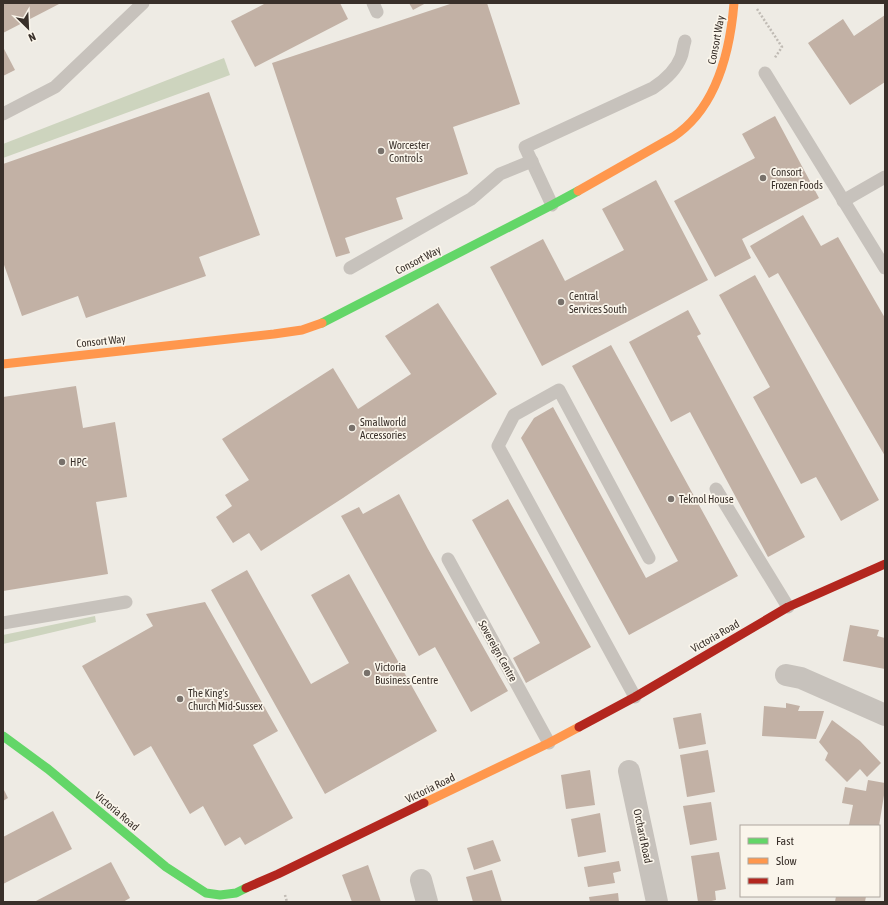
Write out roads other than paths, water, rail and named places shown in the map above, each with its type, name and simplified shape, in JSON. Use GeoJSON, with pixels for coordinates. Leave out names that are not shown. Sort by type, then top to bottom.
{"type":"FeatureCollection","features":[{"type":"Feature","properties":{"kind":"street","name":"Consort Way"},"geometry":{"type":"LineString","coordinates":[[3,364],[258,336],[302,330],[318,325],[552,205],[679,133],[703,107],[713,92],[721,74],[727,56],[734,3]]}},
{"type":"Feature","properties":{"kind":"street","name":"Victoria Road"},"geometry":{"type":"LineString","coordinates":[[3,736],[48,769],[166,867],[206,893],[220,895],[236,893],[549,743],[635,697],[788,607],[885,564]]}},
{"type":"Feature","properties":{"kind":"street"},"geometry":{"type":"LineString","coordinates":[[786,675],[800,678],[885,715]]}},
{"type":"Feature","properties":{"kind":"street","name":"Orchard Road"},"geometry":{"type":"LineString","coordinates":[[629,771],[657,902]]}},
{"type":"Feature","properties":{"kind":"street"},"geometry":{"type":"LineString","coordinates":[[421,880],[427,902]]}},
{"type":"Feature","properties":{"kind":"lane"},"geometry":{"type":"LineString","coordinates":[[3,114],[55,87],[143,3]]}},
{"type":"Feature","properties":{"kind":"lane"},"geometry":{"type":"LineString","coordinates":[[552,205],[525,147],[653,88],[672,72],[681,57],[685,41]]}},
{"type":"Feature","properties":{"kind":"lane"},"geometry":{"type":"LineString","coordinates":[[764,73],[885,268]]}},
{"type":"Feature","properties":{"kind":"lane"},"geometry":{"type":"LineString","coordinates":[[350,268],[471,199],[500,174],[532,161]]}},
{"type":"Feature","properties":{"kind":"lane"},"geometry":{"type":"LineString","coordinates":[[843,201],[885,177]]}},
{"type":"Feature","properties":{"kind":"lane"},"geometry":{"type":"LineString","coordinates":[[635,697],[498,446],[514,415],[559,390],[649,558]]}},
{"type":"Feature","properties":{"kind":"lane"},"geometry":{"type":"LineString","coordinates":[[716,489],[788,607]]}},
{"type":"Feature","properties":{"kind":"lane","name":"Sovereign Centre"},"geometry":{"type":"LineString","coordinates":[[448,559],[549,743]]}},
{"type":"Feature","properties":{"kind":"lane"},"geometry":{"type":"LineString","coordinates":[[3,623],[126,602]]}},
{"type":"Feature","properties":{"kind":"place","name":"Worcester Controls"},"geometry":{"type":"Point","coordinates":[381,151]}},
{"type":"Feature","properties":{"kind":"place","name":"Consort Frozen Foods"},"geometry":{"type":"Point","coordinates":[763,178]}},
{"type":"Feature","properties":{"kind":"place","name":"Central Services South"},"geometry":{"type":"Point","coordinates":[561,302]}},
{"type":"Feature","properties":{"kind":"place","name":"Smallworld Accessories"},"geometry":{"type":"Point","coordinates":[352,428]}},
{"type":"Feature","properties":{"kind":"place","name":"HPC"},"geometry":{"type":"Point","coordinates":[62,462]}},
{"type":"Feature","properties":{"kind":"place","name":"Teknol House"},"geometry":{"type":"Point","coordinates":[671,499]}},
{"type":"Feature","properties":{"kind":"place","name":"Victoria Business Centre"},"geometry":{"type":"Point","coordinates":[367,673]}},
{"type":"Feature","properties":{"kind":"place","name":"The King's Church Mid-Sussex"},"geometry":{"type":"Point","coordinates":[180,699]}}]}
